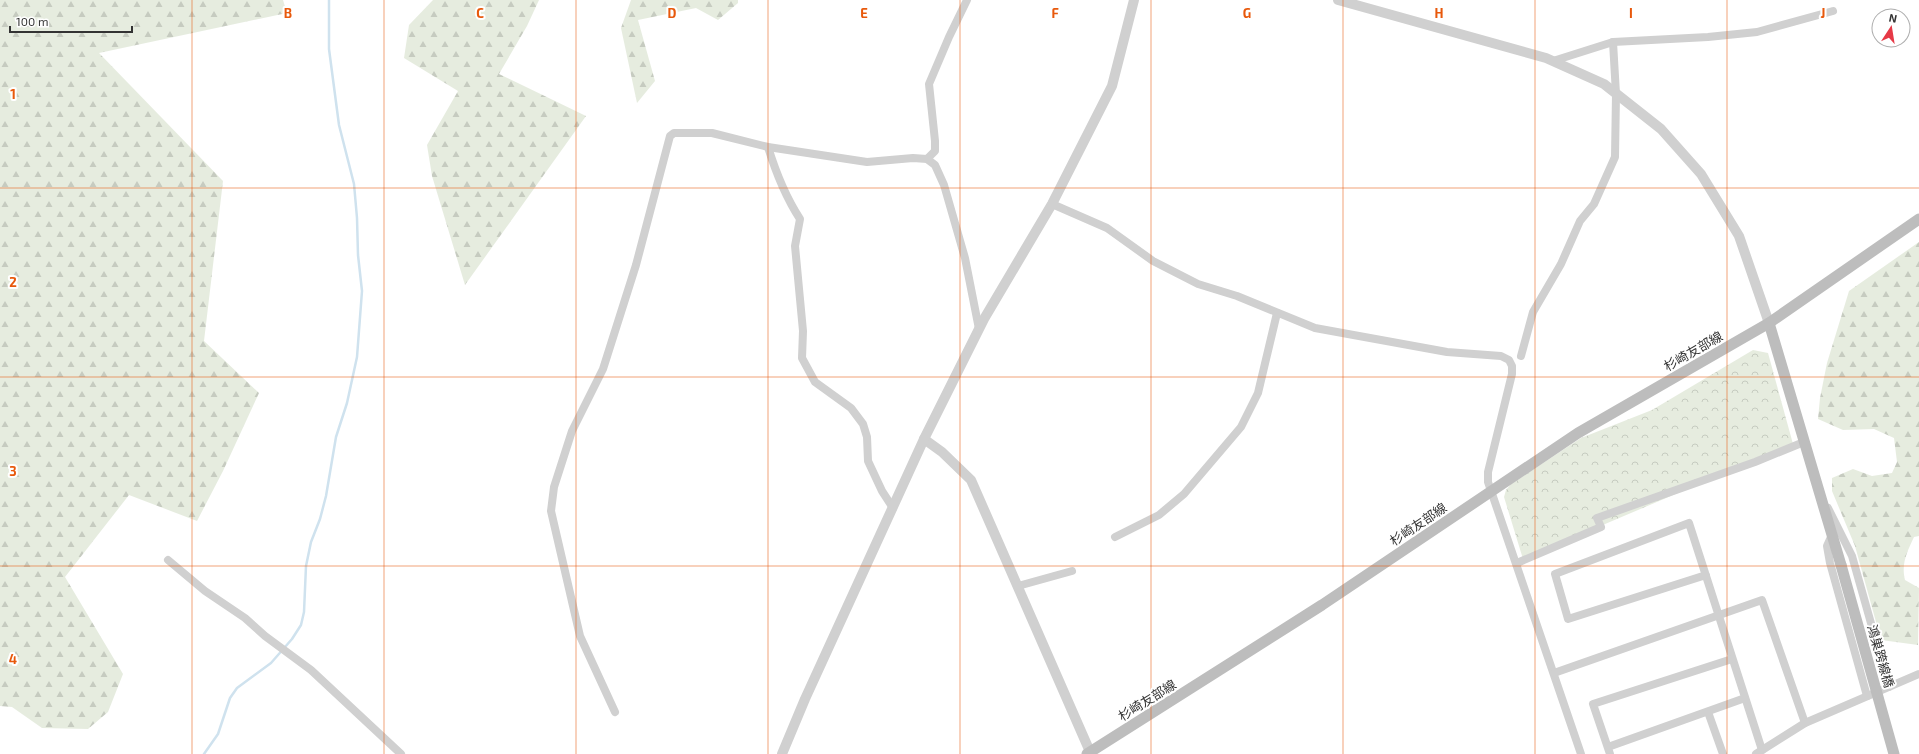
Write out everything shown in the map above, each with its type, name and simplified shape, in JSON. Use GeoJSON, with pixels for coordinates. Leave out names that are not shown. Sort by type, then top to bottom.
{"type":"FeatureCollection","features":[{"type":"Feature","properties":{"kind":"main road","name":"杉崎友部線"},"geometry":{"type":"LineString","coordinates":[[1090,753],[1322,605],[1578,433],[1769,323],[1919,219]]}},
{"type":"Feature","properties":{"kind":"main road"},"geometry":{"type":"LineString","coordinates":[[1769,323],[1832,535]]}},
{"type":"Feature","properties":{"kind":"main road","name":"鴻巣跨線橋"},"geometry":{"type":"LineString","coordinates":[[1832,535],[1894,754]]}},
{"type":"Feature","properties":{"kind":"street"},"geometry":{"type":"LineString","coordinates":[[927,159],[934,151],[935,141],[930,84],[949,37],[968,0]]}},
{"type":"Feature","properties":{"kind":"street"},"geometry":{"type":"LineString","coordinates":[[782,754],[805,700],[924,439],[979,329],[1052,204],[1112,86],[1134,0]]}},
{"type":"Feature","properties":{"kind":"street"},"geometry":{"type":"LineString","coordinates":[[1338,0],[1553,61],[1604,84],[1661,129],[1701,174],[1739,236],[1769,323]]}},
{"type":"Feature","properties":{"kind":"street"},"geometry":{"type":"LineString","coordinates":[[1553,61],[1612,42],[1708,37],[1757,32],[1834,12]]}},
{"type":"Feature","properties":{"kind":"street"},"geometry":{"type":"LineString","coordinates":[[1521,356],[1533,312],[1561,264],[1580,221],[1594,204],[1615,157],[1616,94],[1612,42]]}},
{"type":"Feature","properties":{"kind":"street"},"geometry":{"type":"LineString","coordinates":[[615,712],[580,636],[551,511],[554,487],[572,431],[603,369],[636,265],[670,136],[674,133],[712,133],[768,147],[867,162],[913,158],[927,159],[935,165],[944,185],[965,258],[979,329]]}},
{"type":"Feature","properties":{"kind":"street"},"geometry":{"type":"LineString","coordinates":[[768,147],[776,174],[788,201],[800,219],[795,246],[803,331],[802,358],[815,382],[851,408],[863,424],[867,437],[868,461],[882,491],[893,508]]}},
{"type":"Feature","properties":{"kind":"street"},"geometry":{"type":"LineString","coordinates":[[1052,204],[1107,228],[1153,261],[1198,284],[1237,296],[1315,328],[1447,352],[1501,356],[1509,360],[1512,366],[1512,374],[1488,472],[1488,482],[1517,562],[1581,754]]}},
{"type":"Feature","properties":{"kind":"street"},"geometry":{"type":"LineString","coordinates":[[1115,537],[1159,515],[1184,494],[1241,427],[1258,393],[1277,313]]}},
{"type":"Feature","properties":{"kind":"street"},"geometry":{"type":"LineString","coordinates":[[924,439],[942,452],[971,480],[1090,753]]}},
{"type":"Feature","properties":{"kind":"street"},"geometry":{"type":"LineString","coordinates":[[1517,562],[1602,527],[1597,518],[1755,462],[1804,442]]}},
{"type":"Feature","properties":{"kind":"street"},"geometry":{"type":"LineString","coordinates":[[1818,488],[1852,556],[1889,687]]}},
{"type":"Feature","properties":{"kind":"street"},"geometry":{"type":"LineString","coordinates":[[1706,575],[1568,619],[1555,574],[1689,523],[1706,575],[1732,659],[1745,698],[1759,752],[1805,724],[1919,674]]}},
{"type":"Feature","properties":{"kind":"street"},"geometry":{"type":"LineString","coordinates":[[1832,535],[1827,546],[1830,563],[1867,696]]}},
{"type":"Feature","properties":{"kind":"street"},"geometry":{"type":"LineString","coordinates":[[168,560],[205,591],[245,618],[265,636],[311,670],[401,754]]}},
{"type":"Feature","properties":{"kind":"street"},"geometry":{"type":"LineString","coordinates":[[1018,586],[1072,571]]}},
{"type":"Feature","properties":{"kind":"street"},"geometry":{"type":"LineString","coordinates":[[1554,672],[1762,600],[1805,724]]}},
{"type":"Feature","properties":{"kind":"street"},"geometry":{"type":"LineString","coordinates":[[1732,659],[1593,704],[1609,750],[1745,698]]}},
{"type":"Feature","properties":{"kind":"street"},"geometry":{"type":"LineString","coordinates":[[1708,712],[1723,754]]}},
{"type":"Feature","properties":{"kind":"green space"},"geometry":{"type":"Polygon","coordinates":[[[0,0],[283,0],[287,13],[99,53],[223,181],[204,341],[259,393],[223,471],[197,521],[129,495],[65,577],[123,674],[108,712],[88,729],[42,728],[12,707],[0,706],[0,0]]]}},
{"type":"Feature","properties":{"kind":"green space"},"geometry":{"type":"Polygon","coordinates":[[[433,0],[539,0],[527,26],[499,74],[586,116],[465,285],[432,176],[427,145],[458,91],[404,58],[409,25],[433,0]]]}},
{"type":"Feature","properties":{"kind":"green space"},"geometry":{"type":"Polygon","coordinates":[[[631,0],[738,0],[738,3],[718,20],[696,8],[638,20],[655,81],[637,103],[621,28],[631,0]]]}},
{"type":"Feature","properties":{"kind":"green space"},"geometry":{"type":"Polygon","coordinates":[[[1919,242],[1919,536],[1914,537],[1904,563],[1905,580],[1919,588],[1918,645],[1881,640],[1855,546],[1832,491],[1832,478],[1853,469],[1872,476],[1892,473],[1897,462],[1894,438],[1874,429],[1843,430],[1818,419],[1820,398],[1827,363],[1849,291],[1919,242]]]}},
{"type":"Feature","properties":{"kind":"green space"},"geometry":{"type":"Polygon","coordinates":[[[1753,350],[1768,353],[1793,444],[1523,559],[1504,497],[1506,490],[1511,484],[1581,438],[1652,410],[1753,350]]]}},
{"type":"Feature","properties":{"kind":"waterway"},"geometry":{"type":"LineString","coordinates":[[204,754],[218,734],[230,698],[237,688],[271,663],[292,639],[301,625],[304,612],[306,566],[311,542],[320,519],[326,496],[336,437],[347,403],[357,357],[362,291],[358,255],[357,218],[354,184],[339,125],[329,49],[329,0]]}}]}
